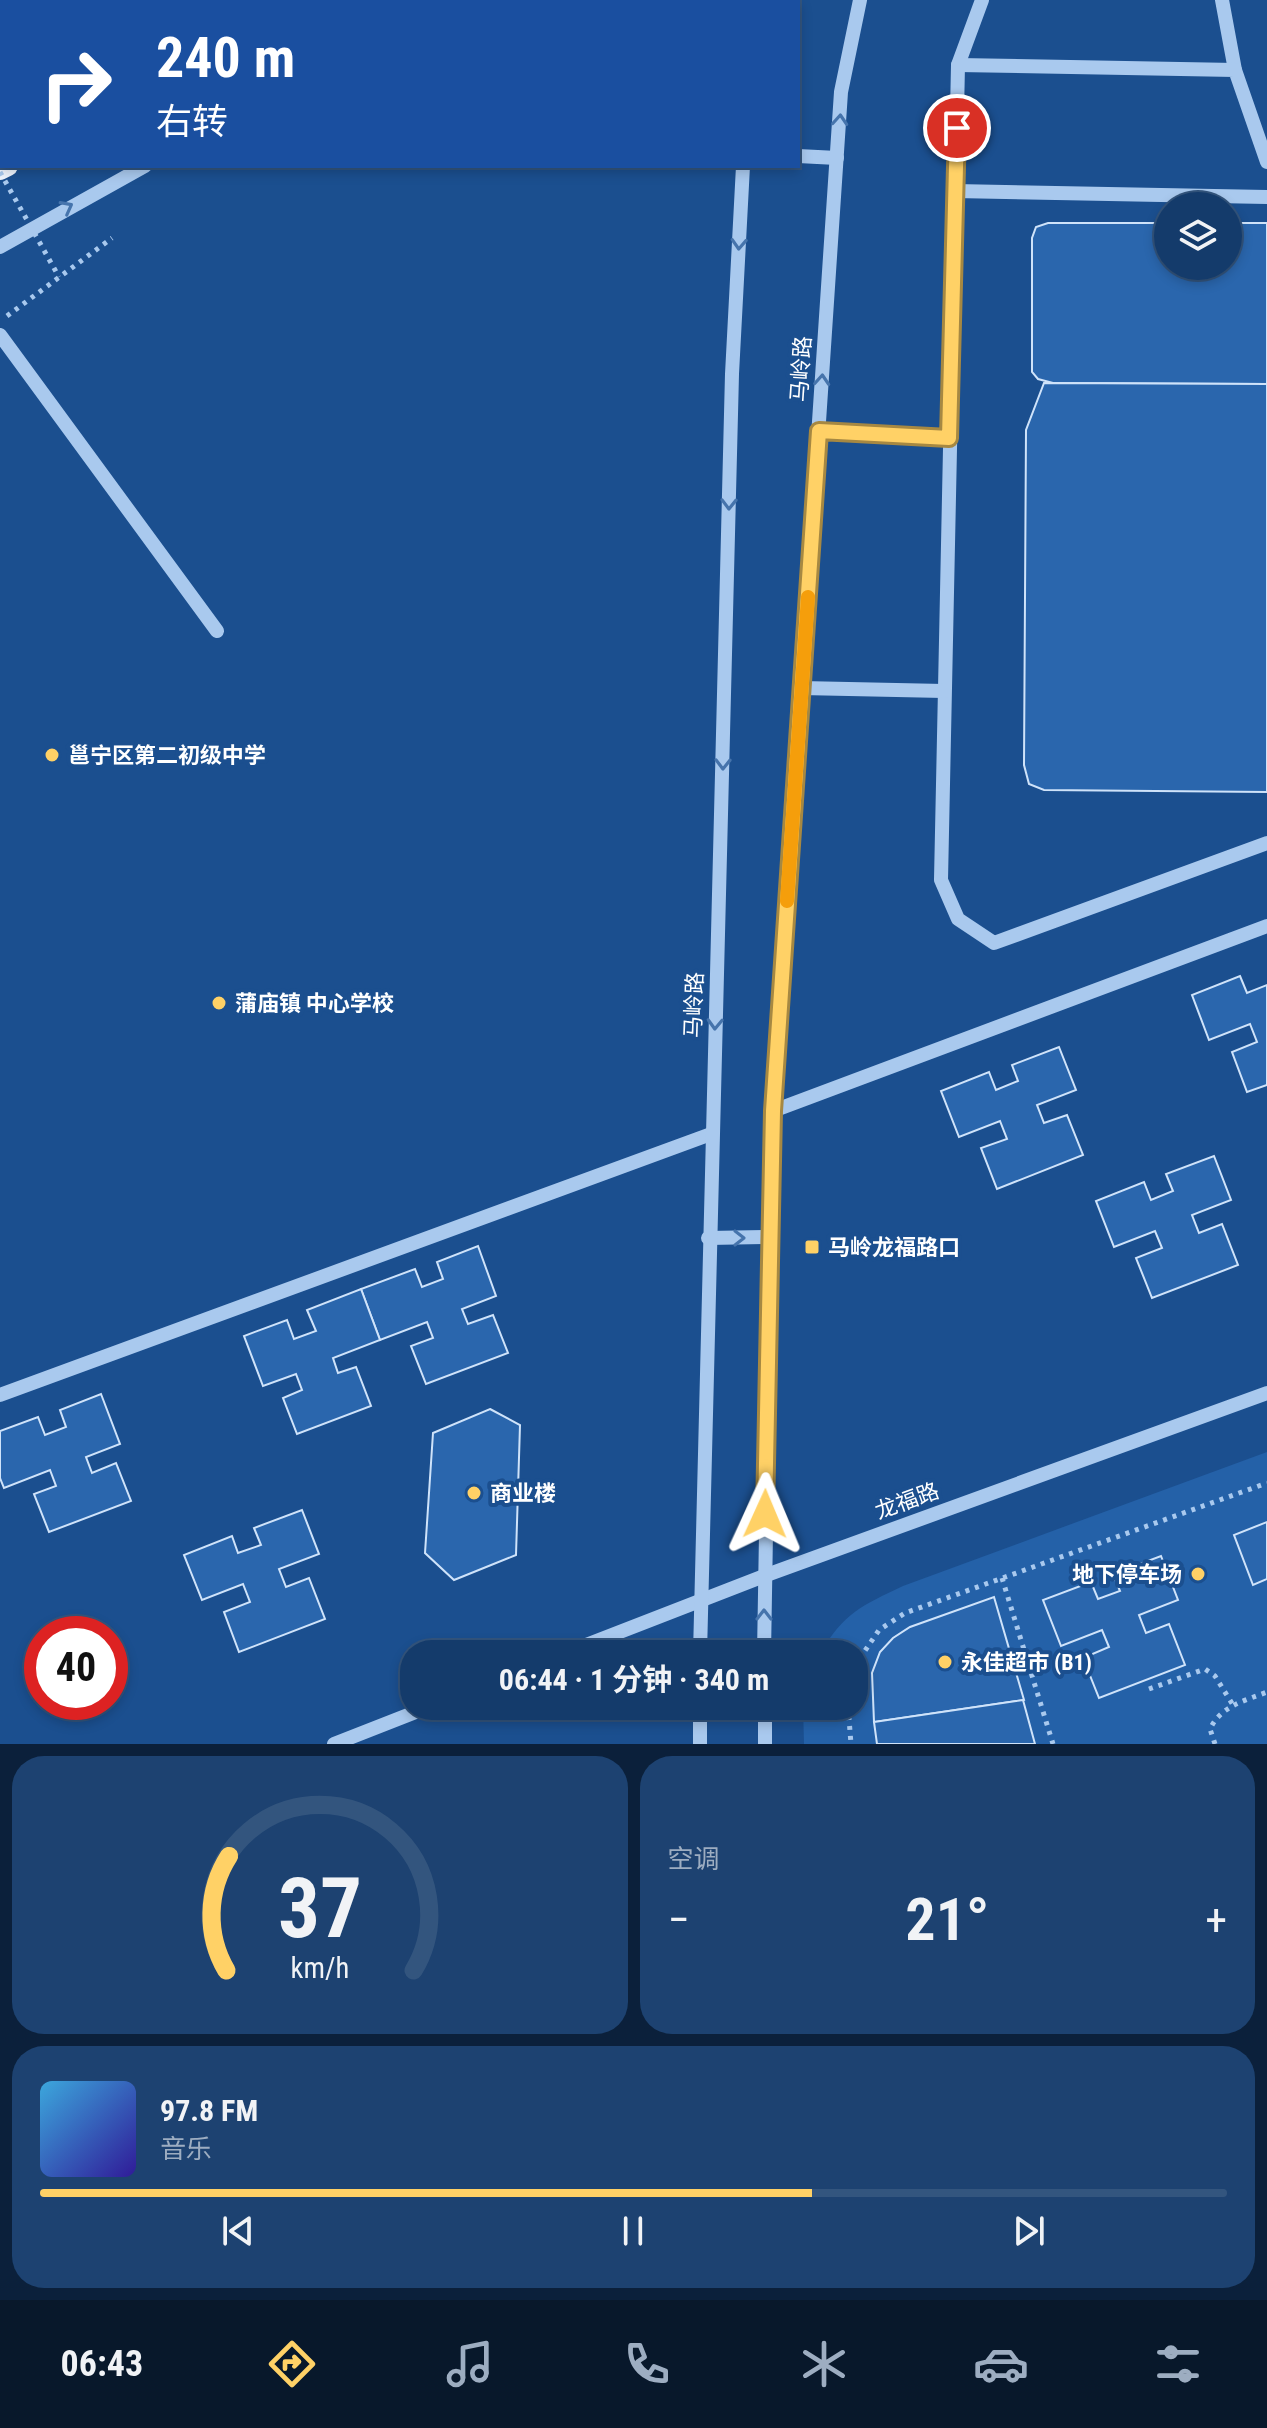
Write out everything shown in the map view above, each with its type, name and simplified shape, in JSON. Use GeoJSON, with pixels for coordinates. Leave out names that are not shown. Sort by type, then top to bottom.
{"type":"FeatureCollection","features":[{"type":"Feature","properties":{"kind":"street","name":"马岭路"},"geometry":{"type":"LineString","coordinates":[[764,1640],[773,1111],[841,92],[860,0]]}},
{"type":"Feature","properties":{"kind":"street"},"geometry":{"type":"LineString","coordinates":[[982,0],[958,65],[941,880],[958,919],[994,943],[1267,843]]}},
{"type":"Feature","properties":{"kind":"street"},"geometry":{"type":"LineString","coordinates":[[1222,0],[1235,70],[1267,162]]}},
{"type":"Feature","properties":{"kind":"street"},"geometry":{"type":"LineString","coordinates":[[958,65],[1235,70]]}},
{"type":"Feature","properties":{"kind":"street"},"geometry":{"type":"LineString","coordinates":[[800,156],[837,158]]}},
{"type":"Feature","properties":{"kind":"street"},"geometry":{"type":"LineString","coordinates":[[0,247],[141,168]]}},
{"type":"Feature","properties":{"kind":"street","name":"马岭路"},"geometry":{"type":"LineString","coordinates":[[700,1640],[732,374],[743,168]]}},
{"type":"Feature","properties":{"kind":"street"},"geometry":{"type":"LineString","coordinates":[[955,191],[1267,197]]}},
{"type":"Feature","properties":{"kind":"street"},"geometry":{"type":"LineString","coordinates":[[0,335],[217,631]]}},
{"type":"Feature","properties":{"kind":"street"},"geometry":{"type":"LineString","coordinates":[[819,431],[949,438]]}},
{"type":"Feature","properties":{"kind":"street"},"geometry":{"type":"LineString","coordinates":[[801,688],[944,691]]}},
{"type":"Feature","properties":{"kind":"street"},"geometry":{"type":"LineString","coordinates":[[773,1111],[1267,926]]}},
{"type":"Feature","properties":{"kind":"street"},"geometry":{"type":"LineString","coordinates":[[0,1395],[711,1134]]}},
{"type":"Feature","properties":{"kind":"street"},"geometry":{"type":"LineString","coordinates":[[708,1238],[770,1237]]}},
{"type":"Feature","properties":{"kind":"street","name":"龙福路"},"geometry":{"type":"LineString","coordinates":[[599,1640],[764,1576],[1267,1393]]}},
{"type":"Feature","properties":{"kind":"street"},"geometry":{"type":"LineString","coordinates":[[334,1744],[400,1718]]}},
{"type":"Feature","properties":{"kind":"street"},"geometry":{"type":"LineString","coordinates":[[700,1720],[700,1744]]}},
{"type":"Feature","properties":{"kind":"street"},"geometry":{"type":"LineString","coordinates":[[765,1720],[765,1744]]}},
{"type":"Feature","properties":{"kind":"path"},"geometry":{"type":"LineString","coordinates":[[0,171],[59,277]]}},
{"type":"Feature","properties":{"kind":"path"},"geometry":{"type":"LineString","coordinates":[[0,321],[112,238]]}},
{"type":"Feature","properties":{"kind":"path"},"geometry":{"type":"LineString","coordinates":[[868,1646],[879,1630],[905,1613],[1267,1483]]}},
{"type":"Feature","properties":{"kind":"path"},"geometry":{"type":"LineString","coordinates":[[1002,1578],[1053,1744]]}},
{"type":"Feature","properties":{"kind":"path"},"geometry":{"type":"LineString","coordinates":[[1149,1689],[1205,1669],[1215,1676],[1233,1705]]}},
{"type":"Feature","properties":{"kind":"path"},"geometry":{"type":"LineString","coordinates":[[1215,1744],[1210,1729],[1216,1717],[1233,1705],[1267,1692]]}},
{"type":"Feature","properties":{"kind":"path"},"geometry":{"type":"LineString","coordinates":[[849,1720],[851,1744]]}},
{"type":"Feature","properties":{"kind":"shaded area"},"geometry":{"type":"Polygon","coordinates":[[[1267,1452],[1267,1744],[804,1744],[803,1720],[868,1720],[868,1640],[829,1640],[855,1612],[903,1586],[1267,1452]]]}},
{"type":"Feature","properties":{"kind":"building"},"geometry":{"type":"Polygon","coordinates":[[[1048,223],[1154,223],[1154,280],[1242,280],[1242,223],[1267,223],[1267,384],[1053,383],[1038,379],[1032,372],[1032,238],[1036,227],[1048,223]]]}},
{"type":"Feature","properties":{"kind":"building"},"geometry":{"type":"Polygon","coordinates":[[[1044,383],[1267,384],[1267,792],[1044,790],[1029,784],[1024,765],[1026,430],[1044,383]]]}},
{"type":"Feature","properties":{"kind":"building"},"geometry":{"type":"Polygon","coordinates":[[[1240,976],[1247,993],[1267,985],[1267,1085],[1247,1092],[1232,1052],[1257,1042],[1250,1024],[1209,1040],[1192,995],[1240,976]]]}},
{"type":"Feature","properties":{"kind":"building"},"geometry":{"type":"Polygon","coordinates":[[[1059,1047],[1076,1090],[1037,1105],[1044,1123],[1067,1115],[1083,1155],[997,1189],[981,1148],[1007,1139],[1000,1121],[959,1137],[941,1091],[989,1072],[996,1090],[1018,1081],[1012,1065],[1059,1047]]]}},
{"type":"Feature","properties":{"kind":"building"},"geometry":{"type":"Polygon","coordinates":[[[1214,1156],[1231,1200],[1192,1215],[1199,1233],[1222,1224],[1238,1265],[1152,1298],[1136,1258],[1162,1248],[1155,1231],[1114,1247],[1096,1201],[1144,1182],[1151,1200],[1173,1191],[1166,1174],[1214,1156]]]}},
{"type":"Feature","properties":{"kind":"building"},"geometry":{"type":"Polygon","coordinates":[[[478,1246],[496,1296],[462,1309],[468,1324],[493,1315],[508,1353],[426,1384],[411,1346],[433,1338],[427,1322],[380,1340],[361,1289],[415,1269],[422,1287],[443,1279],[437,1262],[478,1246]]]}},
{"type":"Feature","properties":{"kind":"building"},"geometry":{"type":"Polygon","coordinates":[[[361,1289],[380,1340],[333,1358],[338,1373],[356,1367],[371,1406],[297,1434],[283,1398],[302,1390],[296,1374],[263,1386],[244,1336],[287,1320],[294,1339],[316,1331],[307,1310],[361,1289]]]}},
{"type":"Feature","properties":{"kind":"building"},"geometry":{"type":"Polygon","coordinates":[[[101,1394],[120,1444],[86,1457],[92,1473],[116,1463],[131,1501],[49,1532],[34,1494],[56,1486],[50,1470],[4,1488],[0,1478],[0,1431],[38,1417],[45,1435],[66,1427],[60,1410],[101,1394]]]}},
{"type":"Feature","properties":{"kind":"building","name":"商业楼"},"geometry":{"type":"Polygon","coordinates":[[[490,1409],[520,1425],[516,1555],[454,1580],[425,1553],[433,1433],[490,1409]]]}},
{"type":"Feature","properties":{"kind":"building"},"geometry":{"type":"Polygon","coordinates":[[[302,1510],[319,1554],[279,1569],[286,1587],[309,1578],[325,1619],[239,1652],[224,1612],[250,1602],[243,1584],[202,1600],[184,1555],[232,1536],[238,1553],[261,1545],[254,1528],[302,1510]]]}},
{"type":"Feature","properties":{"kind":"building"},"geometry":{"type":"Polygon","coordinates":[[[1267,1522],[1267,1579],[1253,1585],[1234,1535],[1267,1522]]]}},
{"type":"Feature","properties":{"kind":"building"},"geometry":{"type":"Polygon","coordinates":[[[1161,1556],[1178,1600],[1139,1615],[1146,1633],[1169,1624],[1185,1665],[1099,1698],[1083,1658],[1109,1647],[1102,1630],[1061,1646],[1043,1600],[1091,1582],[1098,1599],[1120,1591],[1113,1574],[1161,1556]]]}},
{"type":"Feature","properties":{"kind":"building","name":"永佳超市 (B1)"},"geometry":{"type":"Polygon","coordinates":[[[994,1597],[1024,1700],[874,1722],[872,1673],[880,1652],[893,1638],[910,1627],[994,1597]]]}},
{"type":"Feature","properties":{"kind":"building"},"geometry":{"type":"Polygon","coordinates":[[[1023,1700],[1035,1744],[877,1744],[874,1722],[1023,1700]]]}},
{"type":"Feature","properties":{"kind":"slow traffic"},"geometry":{"type":"LineString","coordinates":[[787,901],[808,597]]}},
{"type":"Feature","properties":{"kind":"place","name":"邕宁区第二初级中学"},"geometry":{"type":"Point","coordinates":[52,755]}},
{"type":"Feature","properties":{"kind":"place","name":"蒲庙镇 中心学校"},"geometry":{"type":"Point","coordinates":[219,1003]}},
{"type":"Feature","properties":{"kind":"place","name":"马岭龙福路口"},"geometry":{"type":"Point","coordinates":[812,1247]}},
{"type":"Feature","properties":{"kind":"place","name":"商业楼"},"geometry":{"type":"Point","coordinates":[474,1493]}},
{"type":"Feature","properties":{"kind":"place","name":"地下停车场"},"geometry":{"type":"Point","coordinates":[1198,1574]}},
{"type":"Feature","properties":{"kind":"place","name":"永佳超市 (B1)"},"geometry":{"type":"Point","coordinates":[945,1662]}},
{"type":"Feature","properties":{"kind":"route"},"geometry":{"type":"LineString","coordinates":[[765,1514],[773,1111],[819,431],[949,438],[957,128]]}}]}
